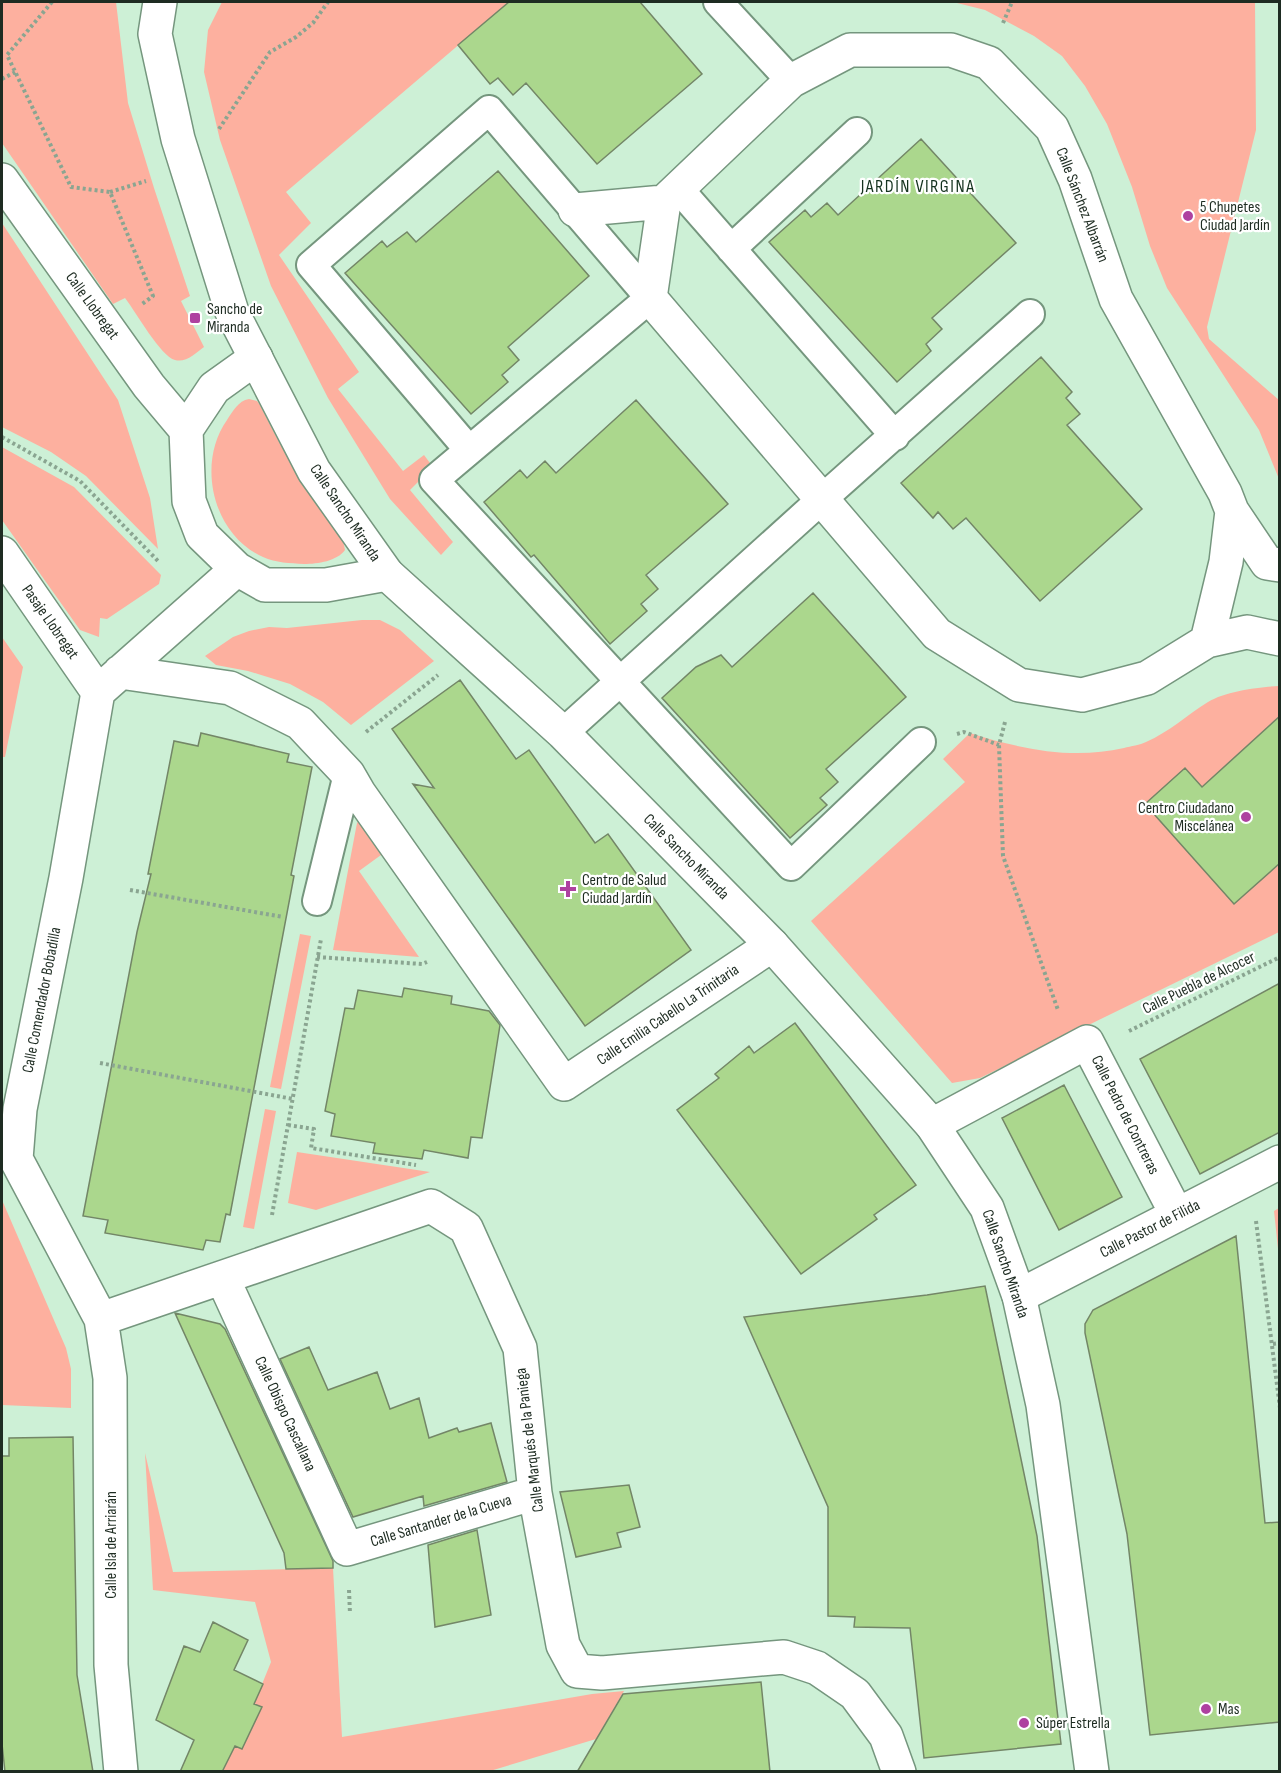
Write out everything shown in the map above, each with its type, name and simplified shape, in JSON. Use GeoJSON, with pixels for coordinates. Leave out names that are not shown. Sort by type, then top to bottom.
{"type":"FeatureCollection","features":[{"type":"Feature","properties":{"kind":"street","name":"Calle Sancho Miranda"},"geometry":{"type":"LineString","coordinates":[[160,2],[154,34],[178,139],[232,312],[314,471],[387,573],[563,733],[772,945],[932,1125],[987,1208],[1019,1296],[1043,1405],[1092,1772]]}},
{"type":"Feature","properties":{"kind":"street","name":"Calle Sánchez Albarrán"},"geometry":{"type":"LineString","coordinates":[[671,195],[791,81],[850,50],[951,50],[989,63],[1052,128],[1075,179],[1116,299],[1225,493],[1232,511],[1267,563],[1280,565]]}},
{"type":"Feature","properties":{"kind":"street","name":"Calle Llobregat"},"geometry":{"type":"LineString","coordinates":[[2,180],[149,386],[186,430]]}},
{"type":"Feature","properties":{"kind":"street"},"geometry":{"type":"LineString","coordinates":[[575,210],[671,195],[650,298],[937,634],[1019,685],[1082,695],[1147,678],[1207,641],[1247,632],[1280,639]]}},
{"type":"Feature","properties":{"kind":"street"},"geometry":{"type":"LineString","coordinates":[[256,358],[214,388],[186,430],[189,501],[202,535],[237,568],[265,585],[326,585],[387,573]]}},
{"type":"Feature","properties":{"kind":"street"},"geometry":{"type":"LineString","coordinates":[[1207,641],[1226,561],[1232,511]]}},
{"type":"Feature","properties":{"kind":"street","name":"Pasaje Llobregat"},"geometry":{"type":"LineString","coordinates":[[2,553],[109,682]]}},
{"type":"Feature","properties":{"kind":"street"},"geometry":{"type":"LineString","coordinates":[[109,682],[237,568]]}},
{"type":"Feature","properties":{"kind":"street"},"geometry":{"type":"LineString","coordinates":[[109,682],[230,688],[300,723],[340,766]]}},
{"type":"Feature","properties":{"kind":"street","name":"Calle Comendador Bobadilla"},"geometry":{"type":"LineString","coordinates":[[101,1319],[9,1157],[109,682]]}},
{"type":"Feature","properties":{"kind":"street","name":"Calle Emilia Cabello La Trinitaria"},"geometry":{"type":"LineString","coordinates":[[340,766],[564,1084],[772,945]]}},
{"type":"Feature","properties":{"kind":"street","name":"Calle Pedro de Contreras"},"geometry":{"type":"LineString","coordinates":[[932,1125],[1087,1042],[1177,1215]]}},
{"type":"Feature","properties":{"kind":"street","name":"Calle Pastor de Filida"},"geometry":{"type":"LineString","coordinates":[[1019,1296],[1280,1162]]}},
{"type":"Feature","properties":{"kind":"street","name":"Calle Marqués de la Paniega"},"geometry":{"type":"LineString","coordinates":[[101,1319],[431,1206],[466,1228],[520,1348],[535,1493],[563,1645],[577,1671],[602,1673],[784,1657],[817,1668],[855,1694],[886,1736],[899,1772]]}},
{"type":"Feature","properties":{"kind":"street","name":"Calle Obispo Cascallana"},"geometry":{"type":"LineString","coordinates":[[223,1279],[346,1549]]}},
{"type":"Feature","properties":{"kind":"street","name":"Calle Isla de Arriarán"},"geometry":{"type":"LineString","coordinates":[[101,1319],[110,1378],[111,1665],[122,1772]]}},
{"type":"Feature","properties":{"kind":"street","name":"Calle Santander de la Cueva"},"geometry":{"type":"LineString","coordinates":[[346,1549],[535,1493]]}},
{"type":"Feature","properties":{"kind":"lane"},"geometry":{"type":"LineString","coordinates":[[718,2],[791,81]]}},
{"type":"Feature","properties":{"kind":"lane"},"geometry":{"type":"LineString","coordinates":[[469,450],[311,265],[489,110],[650,298],[434,480],[792,866],[921,742]]}},
{"type":"Feature","properties":{"kind":"lane"},"geometry":{"type":"LineString","coordinates":[[731,249],[857,132]]}},
{"type":"Feature","properties":{"kind":"lane"},"geometry":{"type":"LineString","coordinates":[[671,195],[731,249],[895,436]]}},
{"type":"Feature","properties":{"kind":"lane"},"geometry":{"type":"LineString","coordinates":[[563,733],[1030,314]]}},
{"type":"Feature","properties":{"kind":"lane"},"geometry":{"type":"LineString","coordinates":[[317,901],[340,766]]}},
{"type":"Feature","properties":{"kind":"path"},"geometry":{"type":"LineString","coordinates":[[51,2],[7,55],[71,187],[110,192],[151,180]]}},
{"type":"Feature","properties":{"kind":"path"},"geometry":{"type":"LineString","coordinates":[[218,131],[270,52],[296,37],[313,23],[328,2]]}},
{"type":"Feature","properties":{"kind":"path"},"geometry":{"type":"LineString","coordinates":[[1004,20],[1012,2]]}},
{"type":"Feature","properties":{"kind":"path"},"geometry":{"type":"LineString","coordinates":[[2,79],[15,72]]}},
{"type":"Feature","properties":{"kind":"path"},"geometry":{"type":"LineString","coordinates":[[110,192],[153,296],[134,309]]}},
{"type":"Feature","properties":{"kind":"path"},"geometry":{"type":"LineString","coordinates":[[2,437],[80,482],[159,562]]}},
{"type":"Feature","properties":{"kind":"path"},"geometry":{"type":"LineString","coordinates":[[340,766],[444,671]]}},
{"type":"Feature","properties":{"kind":"path"},"geometry":{"type":"LineString","coordinates":[[964,732],[999,744],[1003,856],[1059,1013]]}},
{"type":"Feature","properties":{"kind":"path"},"geometry":{"type":"LineString","coordinates":[[130,890],[291,919]]}},
{"type":"Feature","properties":{"kind":"path"},"geometry":{"type":"LineString","coordinates":[[274,1206],[321,936]]}},
{"type":"Feature","properties":{"kind":"path"},"geometry":{"type":"LineString","coordinates":[[317,957],[422,964],[431,960]]}},
{"type":"Feature","properties":{"kind":"path","name":"Calle Puebla de Alcocer"},"geometry":{"type":"LineString","coordinates":[[1129,1031],[1280,957]]}},
{"type":"Feature","properties":{"kind":"path"},"geometry":{"type":"LineString","coordinates":[[100,1063],[292,1099]]}},
{"type":"Feature","properties":{"kind":"path"},"geometry":{"type":"LineString","coordinates":[[288,1125],[314,1129],[311,1148],[417,1165]]}},
{"type":"Feature","properties":{"kind":"path"},"geometry":{"type":"LineString","coordinates":[[1255,1214],[1280,1408]]}},
{"type":"Feature","properties":{"kind":"path"},"geometry":{"type":"LineString","coordinates":[[1272,1344],[1280,1343]]}},
{"type":"Feature","properties":{"kind":"shaded area"},"geometry":{"type":"Polygon","coordinates":[[[2,2],[116,2],[128,103],[190,296],[181,301],[204,347],[191,357],[179,361],[169,357],[156,343],[125,298],[113,304],[2,143],[2,2]]]}},
{"type":"Feature","properties":{"kind":"shaded area"},"geometry":{"type":"Polygon","coordinates":[[[222,2],[509,2],[286,192],[311,223],[279,255],[359,372],[338,389],[403,471],[424,455],[433,467],[410,490],[453,542],[441,555],[390,499],[328,398],[271,286],[220,140],[204,72],[208,30],[222,2]]]}},
{"type":"Feature","properties":{"kind":"shaded area","name":"5 Chupetes Ciudad Jardín"},"geometry":{"type":"Polygon","coordinates":[[[953,2],[1255,2],[1256,130],[1207,327],[1209,339],[1279,400],[1279,479],[1259,430],[1167,288],[1150,246],[1132,187],[1107,124],[1085,86],[1062,56],[1034,36],[985,10],[953,2]]]}},
{"type":"Feature","properties":{"kind":"shaded area"},"geometry":{"type":"Polygon","coordinates":[[[2,223],[118,400],[150,498],[158,549],[86,476],[51,452],[2,427],[2,223]]]}},
{"type":"Feature","properties":{"kind":"shaded area"},"geometry":{"type":"Polygon","coordinates":[[[249,399],[257,401],[260,405],[313,499],[341,536],[345,550],[337,557],[309,564],[268,559],[246,547],[221,516],[212,477],[213,457],[218,438],[227,420],[239,404],[249,399]]]}},
{"type":"Feature","properties":{"kind":"shaded area"},"geometry":{"type":"Polygon","coordinates":[[[2,447],[74,487],[161,575],[159,584],[107,619],[100,618],[99,637],[80,630],[2,520],[2,447]]]}},
{"type":"Feature","properties":{"kind":"shaded area"},"geometry":{"type":"Polygon","coordinates":[[[380,620],[400,630],[434,661],[351,725],[323,702],[290,684],[248,671],[216,665],[205,656],[233,637],[249,631],[269,627],[287,628],[380,620]]]}},
{"type":"Feature","properties":{"kind":"shaded area"},"geometry":{"type":"Polygon","coordinates":[[[2,637],[23,667],[5,757],[2,757],[2,637]]]}},
{"type":"Feature","properties":{"kind":"shaded area"},"geometry":{"type":"Polygon","coordinates":[[[1279,686],[1279,932],[980,1078],[952,1083],[811,921],[965,782],[943,759],[970,733],[1008,744],[1046,751],[1085,753],[1105,751],[1146,742],[1215,698],[1233,692],[1279,686]]]}},
{"type":"Feature","properties":{"kind":"shaded area"},"geometry":{"type":"Polygon","coordinates":[[[361,818],[383,850],[381,855],[359,871],[419,957],[333,950],[357,823],[361,818]]]}},
{"type":"Feature","properties":{"kind":"shaded area"},"geometry":{"type":"Polygon","coordinates":[[[300,934],[311,936],[281,1089],[270,1087],[300,934]]]}},
{"type":"Feature","properties":{"kind":"shaded area"},"geometry":{"type":"Polygon","coordinates":[[[265,1109],[276,1111],[254,1229],[243,1227],[265,1109]]]}},
{"type":"Feature","properties":{"kind":"shaded area"},"geometry":{"type":"Polygon","coordinates":[[[297,1152],[430,1172],[316,1210],[288,1203],[297,1152]]]}},
{"type":"Feature","properties":{"kind":"shaded area"},"geometry":{"type":"Polygon","coordinates":[[[2,1200],[66,1348],[71,1369],[71,1408],[2,1405],[2,1200]]]}},
{"type":"Feature","properties":{"kind":"shaded area"},"geometry":{"type":"Polygon","coordinates":[[[1279,1208],[1279,1258],[1274,1211],[1279,1208]]]}},
{"type":"Feature","properties":{"kind":"shaded area"},"geometry":{"type":"Polygon","coordinates":[[[145,1453],[173,1572],[333,1568],[342,1737],[592,1694],[624,1691],[596,1739],[490,1771],[222,1771],[235,1746],[261,1707],[254,1704],[271,1662],[255,1602],[153,1590],[145,1453]]]}},
{"type":"Feature","properties":{"kind":"building"},"geometry":{"type":"Polygon","coordinates":[[[509,2],[640,2],[702,74],[597,164],[526,83],[513,95],[498,78],[490,84],[458,45],[509,2]]]}},
{"type":"Feature","properties":{"kind":"building"},"geometry":{"type":"Polygon","coordinates":[[[921,139],[1016,243],[932,318],[942,329],[926,344],[931,351],[897,382],[769,242],[805,210],[811,217],[827,203],[838,215],[921,139]]]}},
{"type":"Feature","properties":{"kind":"building"},"geometry":{"type":"Polygon","coordinates":[[[498,171],[589,276],[508,347],[519,360],[502,375],[508,382],[471,414],[345,273],[382,241],[387,247],[407,232],[416,242],[498,171]]]}},
{"type":"Feature","properties":{"kind":"building"},"geometry":{"type":"Polygon","coordinates":[[[1041,357],[1072,392],[1066,398],[1080,414],[1067,425],[1142,509],[1040,601],[966,518],[953,529],[938,512],[933,518],[901,483],[1041,357]]]}},
{"type":"Feature","properties":{"kind":"building"},"geometry":{"type":"Polygon","coordinates":[[[636,400],[728,504],[646,575],[658,589],[641,604],[647,611],[610,644],[534,555],[531,557],[484,502],[520,470],[527,478],[545,461],[556,473],[636,400]]]}},
{"type":"Feature","properties":{"kind":"building"},"geometry":{"type":"Polygon","coordinates":[[[813,593],[906,697],[826,769],[838,782],[820,798],[827,805],[790,838],[662,698],[696,667],[721,655],[732,667],[813,593]]]}},
{"type":"Feature","properties":{"kind":"building","name":"Centro de Salud Ciudad Jardín"},"geometry":{"type":"Polygon","coordinates":[[[460,680],[516,759],[529,750],[595,843],[608,834],[691,950],[585,1026],[413,784],[434,788],[392,729],[460,680]]]}},
{"type":"Feature","properties":{"kind":"building"},"geometry":{"type":"Polygon","coordinates":[[[1280,716],[1280,863],[1234,904],[1145,804],[1185,768],[1202,787],[1280,716]]]}},
{"type":"Feature","properties":{"kind":"building"},"geometry":{"type":"Polygon","coordinates":[[[201,733],[289,754],[287,762],[312,767],[291,875],[294,876],[230,1215],[226,1214],[220,1242],[206,1240],[203,1250],[105,1233],[108,1220],[83,1216],[137,932],[151,874],[148,874],[174,741],[198,746],[201,733]]]}},
{"type":"Feature","properties":{"kind":"building"},"geometry":{"type":"Polygon","coordinates":[[[1280,983],[1280,1132],[1200,1174],[1140,1059],[1280,983]]]}},
{"type":"Feature","properties":{"kind":"building"},"geometry":{"type":"Polygon","coordinates":[[[404,988],[452,996],[451,1004],[489,1011],[500,1025],[482,1138],[471,1137],[468,1158],[424,1150],[422,1159],[373,1153],[375,1143],[331,1136],[335,1114],[325,1111],[345,1008],[354,1009],[358,990],[402,997],[404,988]]]}},
{"type":"Feature","properties":{"kind":"building"},"geometry":{"type":"Polygon","coordinates":[[[795,1023],[916,1185],[874,1215],[877,1219],[801,1274],[677,1110],[719,1078],[715,1074],[749,1046],[754,1053],[795,1023]]]}},
{"type":"Feature","properties":{"kind":"building"},"geometry":{"type":"Polygon","coordinates":[[[1064,1085],[1122,1197],[1059,1230],[1002,1118],[1064,1085]]]}},
{"type":"Feature","properties":{"kind":"building"},"geometry":{"type":"Polygon","coordinates":[[[1236,1236],[1265,1523],[1280,1522],[1280,1722],[1150,1735],[1127,1534],[1085,1324],[1093,1310],[1236,1236]]]}},
{"type":"Feature","properties":{"kind":"building"},"geometry":{"type":"Polygon","coordinates":[[[985,1286],[1037,1536],[1061,1744],[924,1758],[910,1628],[854,1627],[855,1617],[828,1616],[828,1507],[744,1317],[985,1286]]]}},
{"type":"Feature","properties":{"kind":"building"},"geometry":{"type":"Polygon","coordinates":[[[175,1313],[220,1324],[225,1329],[333,1561],[333,1568],[286,1569],[284,1553],[175,1313]]]}},
{"type":"Feature","properties":{"kind":"building"},"geometry":{"type":"Polygon","coordinates":[[[309,1347],[328,1390],[377,1372],[390,1409],[419,1398],[429,1438],[457,1428],[459,1432],[491,1423],[507,1482],[424,1506],[423,1496],[353,1517],[280,1359],[309,1347]]]}},
{"type":"Feature","properties":{"kind":"building"},"geometry":{"type":"Polygon","coordinates":[[[73,1437],[77,1675],[93,1772],[5,1772],[2,1744],[2,1456],[9,1456],[9,1438],[73,1437]]]}},
{"type":"Feature","properties":{"kind":"building"},"geometry":{"type":"Polygon","coordinates":[[[629,1485],[640,1527],[617,1533],[621,1547],[576,1557],[560,1492],[629,1485]]]}},
{"type":"Feature","properties":{"kind":"building"},"geometry":{"type":"Polygon","coordinates":[[[477,1530],[491,1615],[435,1627],[428,1545],[477,1530]]]}},
{"type":"Feature","properties":{"kind":"building"},"geometry":{"type":"Polygon","coordinates":[[[213,1622],[248,1640],[234,1670],[263,1684],[254,1704],[262,1707],[242,1749],[235,1746],[222,1772],[180,1772],[194,1740],[156,1720],[184,1646],[200,1652],[213,1622]]]}},
{"type":"Feature","properties":{"kind":"building"},"geometry":{"type":"Polygon","coordinates":[[[761,1682],[770,1772],[577,1772],[623,1694],[761,1682]]]}},
{"type":"Feature","properties":{"kind":"place","name":"5 Chupetes Ciudad Jardín"},"geometry":{"type":"Point","coordinates":[1188,216]}},
{"type":"Feature","properties":{"kind":"place","name":"Sancho de Miranda"},"geometry":{"type":"Point","coordinates":[195,318]}},
{"type":"Feature","properties":{"kind":"place","name":"Centro Ciudadano Miscelánea"},"geometry":{"type":"Point","coordinates":[1246,817]}},
{"type":"Feature","properties":{"kind":"place","name":"Centro de Salud Ciudad Jardín"},"geometry":{"type":"Point","coordinates":[568,889]}},
{"type":"Feature","properties":{"kind":"place","name":"Mas"},"geometry":{"type":"Point","coordinates":[1206,1709]}},
{"type":"Feature","properties":{"kind":"place","name":"Súper Estrella"},"geometry":{"type":"Point","coordinates":[1024,1723]}},
{"type":"Feature","properties":{"kind":"district","name":"JARDÍN VIRGINA"},"geometry":{"type":"Point","coordinates":[918,186]}}]}
